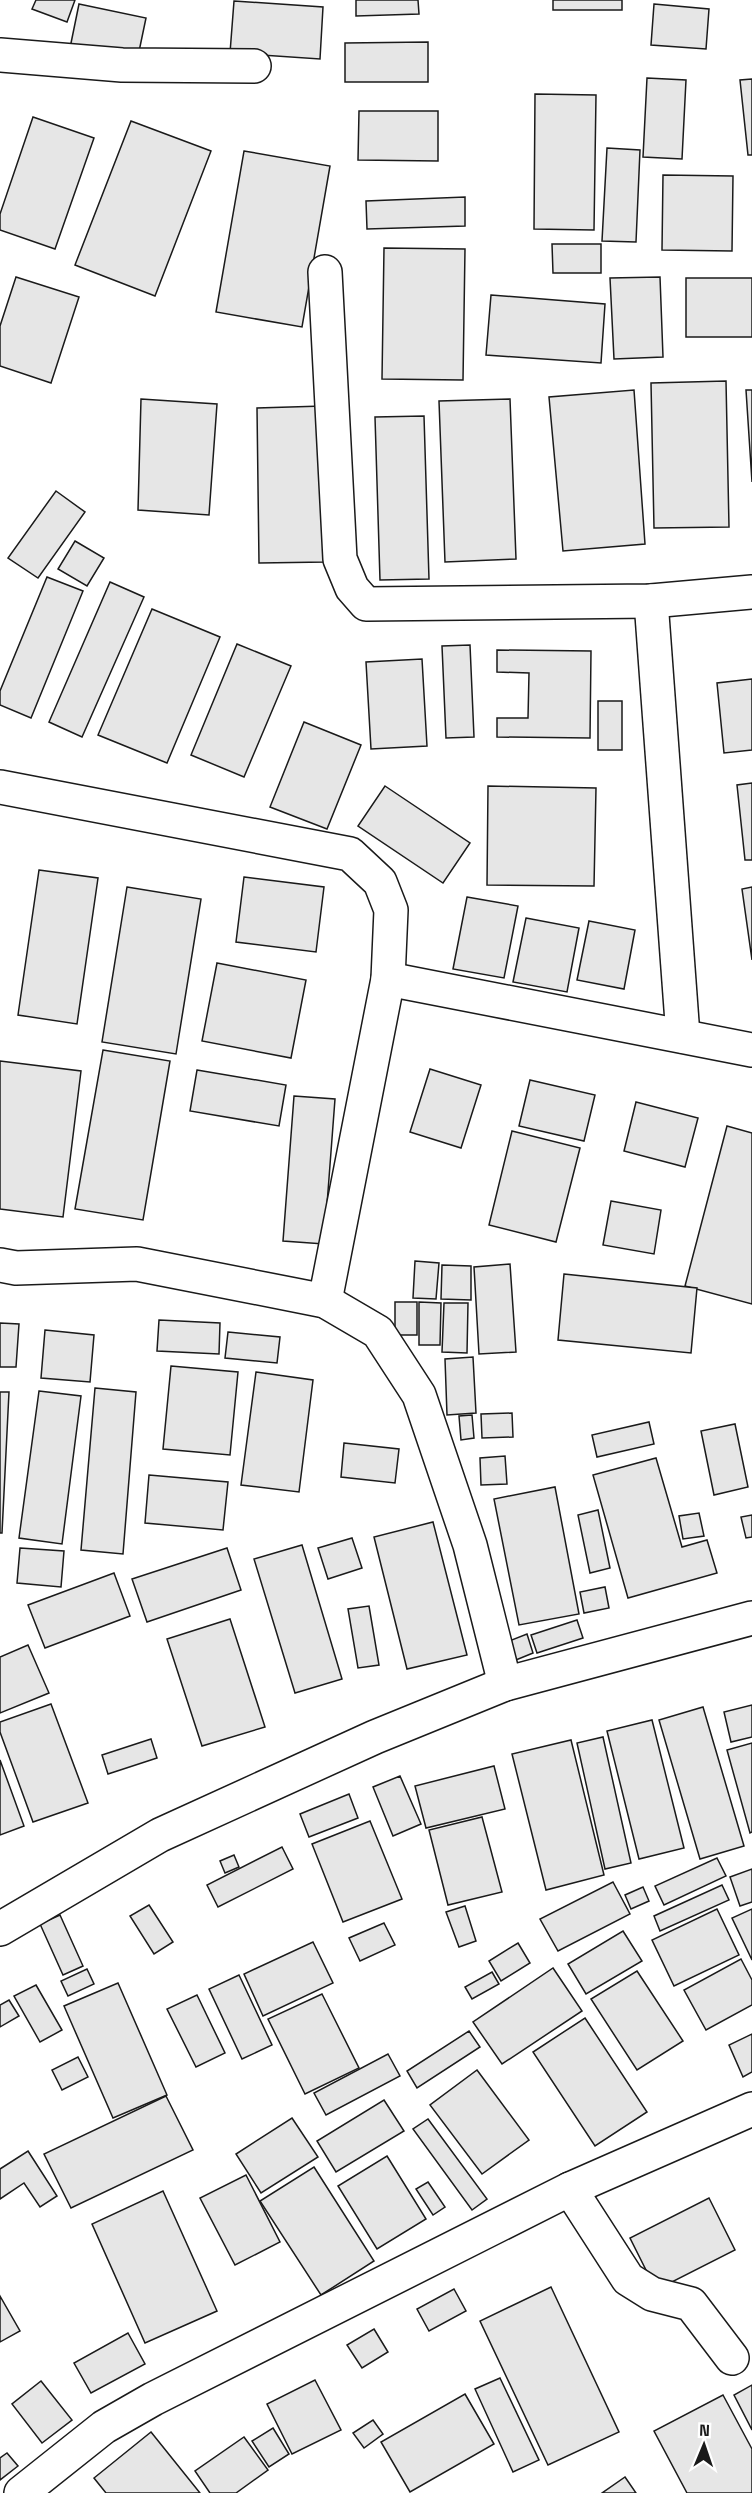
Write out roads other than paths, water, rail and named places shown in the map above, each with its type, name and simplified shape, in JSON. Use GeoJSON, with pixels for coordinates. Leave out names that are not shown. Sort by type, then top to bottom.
{"type":"FeatureCollection","features":[{"type":"Feature","properties":{"kind":"street"},"geometry":{"type":"LineString","coordinates":[[0,55],[122,65],[254,66]]}},
{"type":"Feature","properties":{"kind":"street"},"geometry":{"type":"LineString","coordinates":[[325,272],[340,559],[352,588],[366,604],[651,602],[752,592]]}},
{"type":"Feature","properties":{"kind":"street"},"geometry":{"type":"LineString","coordinates":[[651,602],[683,1036]]}},
{"type":"Feature","properties":{"kind":"street"},"geometry":{"type":"LineString","coordinates":[[0,787],[350,855],[380,882],[391,910],[388,979],[324,1302]]}},
{"type":"Feature","properties":{"kind":"street"},"geometry":{"type":"LineString","coordinates":[[388,979],[752,1050]]}},
{"type":"Feature","properties":{"kind":"street"},"geometry":{"type":"LineString","coordinates":[[5,1268],[137,1264],[324,1302],[378,1332],[419,1395],[470,1545],[505,1684]]}},
{"type":"Feature","properties":{"kind":"street"},"geometry":{"type":"LineString","coordinates":[[0,1929],[160,1835],[375,1737],[505,1684],[752,1618]]}},
{"type":"Feature","properties":{"kind":"street"},"geometry":{"type":"LineString","coordinates":[[21,2493],[105,2427],[153,2399],[570,2189],[752,2109]]}},
{"type":"Feature","properties":{"kind":"street"},"geometry":{"type":"LineString","coordinates":[[570,2189],[628,2279],[652,2294],[692,2304],[732,2358]]}}]}
